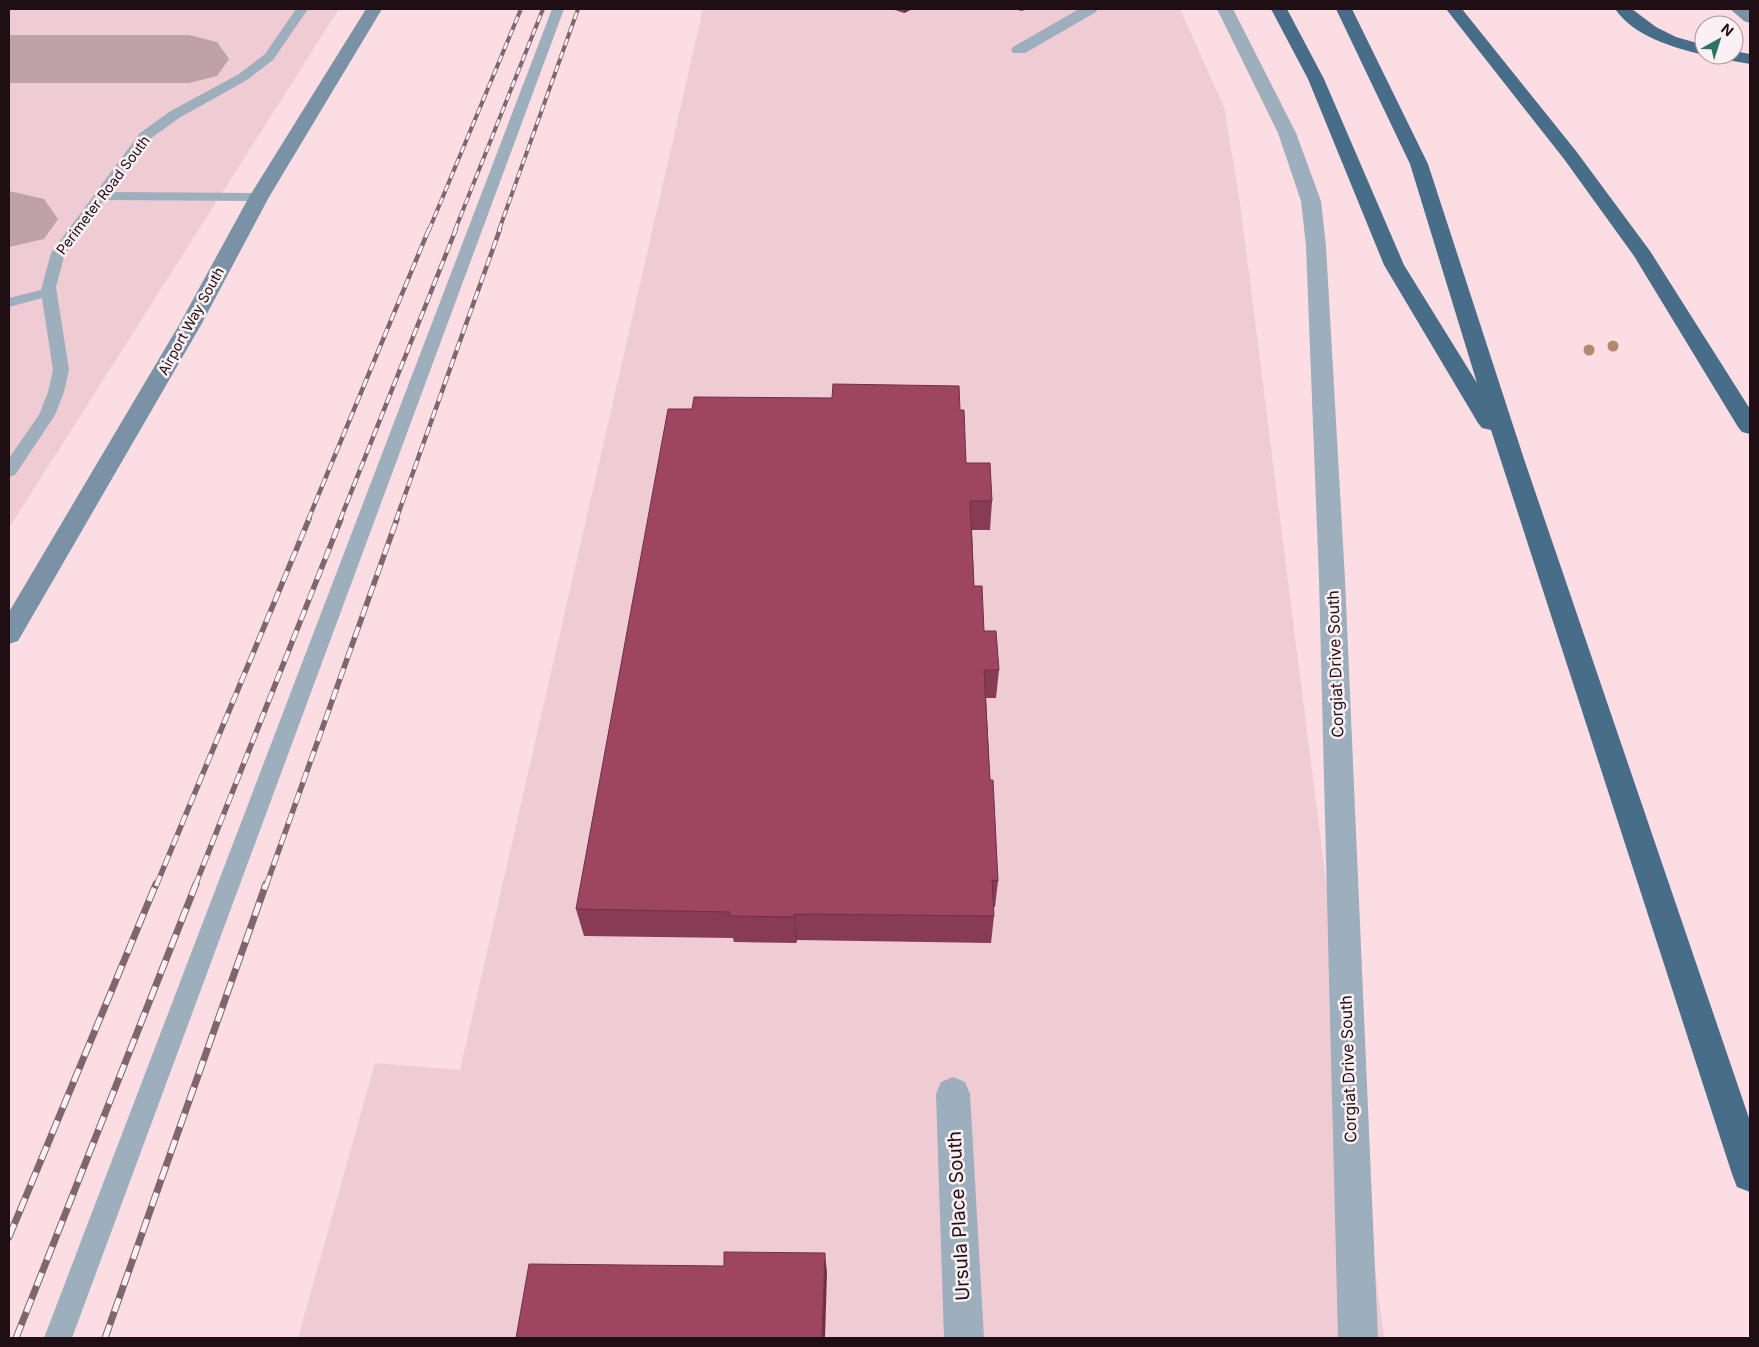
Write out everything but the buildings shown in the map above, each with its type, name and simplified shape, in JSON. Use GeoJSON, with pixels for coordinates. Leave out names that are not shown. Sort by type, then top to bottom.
{"type":"FeatureCollection","features":[{"type":"Feature","properties":{"kind":"highway"},"geometry":{"type":"LineString","coordinates":[[1279,9],[1316,79],[1394,266],[1512,459]]}},
{"type":"Feature","properties":{"kind":"highway"},"geometry":{"type":"LineString","coordinates":[[1344,9],[1419,164],[1512,459],[1750,1174]]}},
{"type":"Feature","properties":{"kind":"highway"},"geometry":{"type":"LineString","coordinates":[[1454,9],[1570,155],[1643,255],[1750,427]]}},
{"type":"Feature","properties":{"kind":"highway"},"geometry":{"type":"LineString","coordinates":[[1623,9],[1642,27],[1657,36],[1694,47]]}},
{"type":"Feature","properties":{"kind":"main road","name":"Airport Way South"},"geometry":{"type":"LineString","coordinates":[[9,634],[190,325],[259,197],[374,9]]}},
{"type":"Feature","properties":{"kind":"main road"},"geometry":{"type":"LineString","coordinates":[[1738,9],[1750,18]]}},
{"type":"Feature","properties":{"kind":"street"},"geometry":{"type":"LineString","coordinates":[[1019,50],[1090,9]]}},
{"type":"Feature","properties":{"kind":"street","name":"Corgiat Drive South"},"geometry":{"type":"LineString","coordinates":[[1225,9],[1287,133],[1310,201],[1316,246],[1332,579],[1358,1338]]}},
{"type":"Feature","properties":{"kind":"street","name":"Ursula Place South"},"geometry":{"type":"LineString","coordinates":[[953,1094],[964,1338]]}},
{"type":"Feature","properties":{"kind":"lane","name":"Perimeter Road South"},"geometry":{"type":"LineString","coordinates":[[11,464],[47,415],[56,392],[61,370],[48,288],[58,253],[145,136],[174,115],[243,77],[269,57],[302,9]]}},
{"type":"Feature","properties":{"kind":"lane"},"geometry":{"type":"LineString","coordinates":[[58,1338],[558,9]]}},
{"type":"Feature","properties":{"kind":"lane"},"geometry":{"type":"LineString","coordinates":[[101,196],[259,197]]}},
{"type":"Feature","properties":{"kind":"lane"},"geometry":{"type":"LineString","coordinates":[[9,302],[50,292]]}},
{"type":"Feature","properties":{"kind":"shaded area"},"geometry":{"type":"Polygon","coordinates":[[[9,9],[339,9],[9,528],[9,9]]]}},
{"type":"Feature","properties":{"kind":"shaded area"},"geometry":{"type":"Polygon","coordinates":[[[703,9],[1180,9],[1224,107],[1240,203],[1384,1338],[298,1338],[375,1063],[460,1070],[703,9]]]}},
{"type":"Feature","properties":{"kind":"taxiway"},"geometry":{"type":"LineString","coordinates":[[9,59],[189,59]]}},
{"type":"Feature","properties":{"kind":"railway"},"geometry":{"type":"LineString","coordinates":[[429,230],[521,9]]}},
{"type":"Feature","properties":{"kind":"railway"},"geometry":{"type":"LineString","coordinates":[[455,230],[543,9]]}},
{"type":"Feature","properties":{"kind":"railway"},"geometry":{"type":"LineString","coordinates":[[499,230],[578,9]]}},
{"type":"Feature","properties":{"kind":"railway"},"geometry":{"type":"LineString","coordinates":[[308,520],[429,229]]}},
{"type":"Feature","properties":{"kind":"railway"},"geometry":{"type":"LineString","coordinates":[[340,520],[456,229]]}},
{"type":"Feature","properties":{"kind":"railway"},"geometry":{"type":"LineString","coordinates":[[396,520],[500,229]]}},
{"type":"Feature","properties":{"kind":"railway"},"geometry":{"type":"LineString","coordinates":[[156,886],[309,519]]}},
{"type":"Feature","properties":{"kind":"railway"},"geometry":{"type":"LineString","coordinates":[[195,886],[341,519]]}},
{"type":"Feature","properties":{"kind":"railway"},"geometry":{"type":"LineString","coordinates":[[266,886],[397,519]]}},
{"type":"Feature","properties":{"kind":"railway"},"geometry":{"type":"LineString","coordinates":[[9,1237],[156,884]]}},
{"type":"Feature","properties":{"kind":"railway"},"geometry":{"type":"LineString","coordinates":[[16,1338],[196,884]]}},
{"type":"Feature","properties":{"kind":"railway"},"geometry":{"type":"LineString","coordinates":[[105,1338],[266,884]]}}]}
